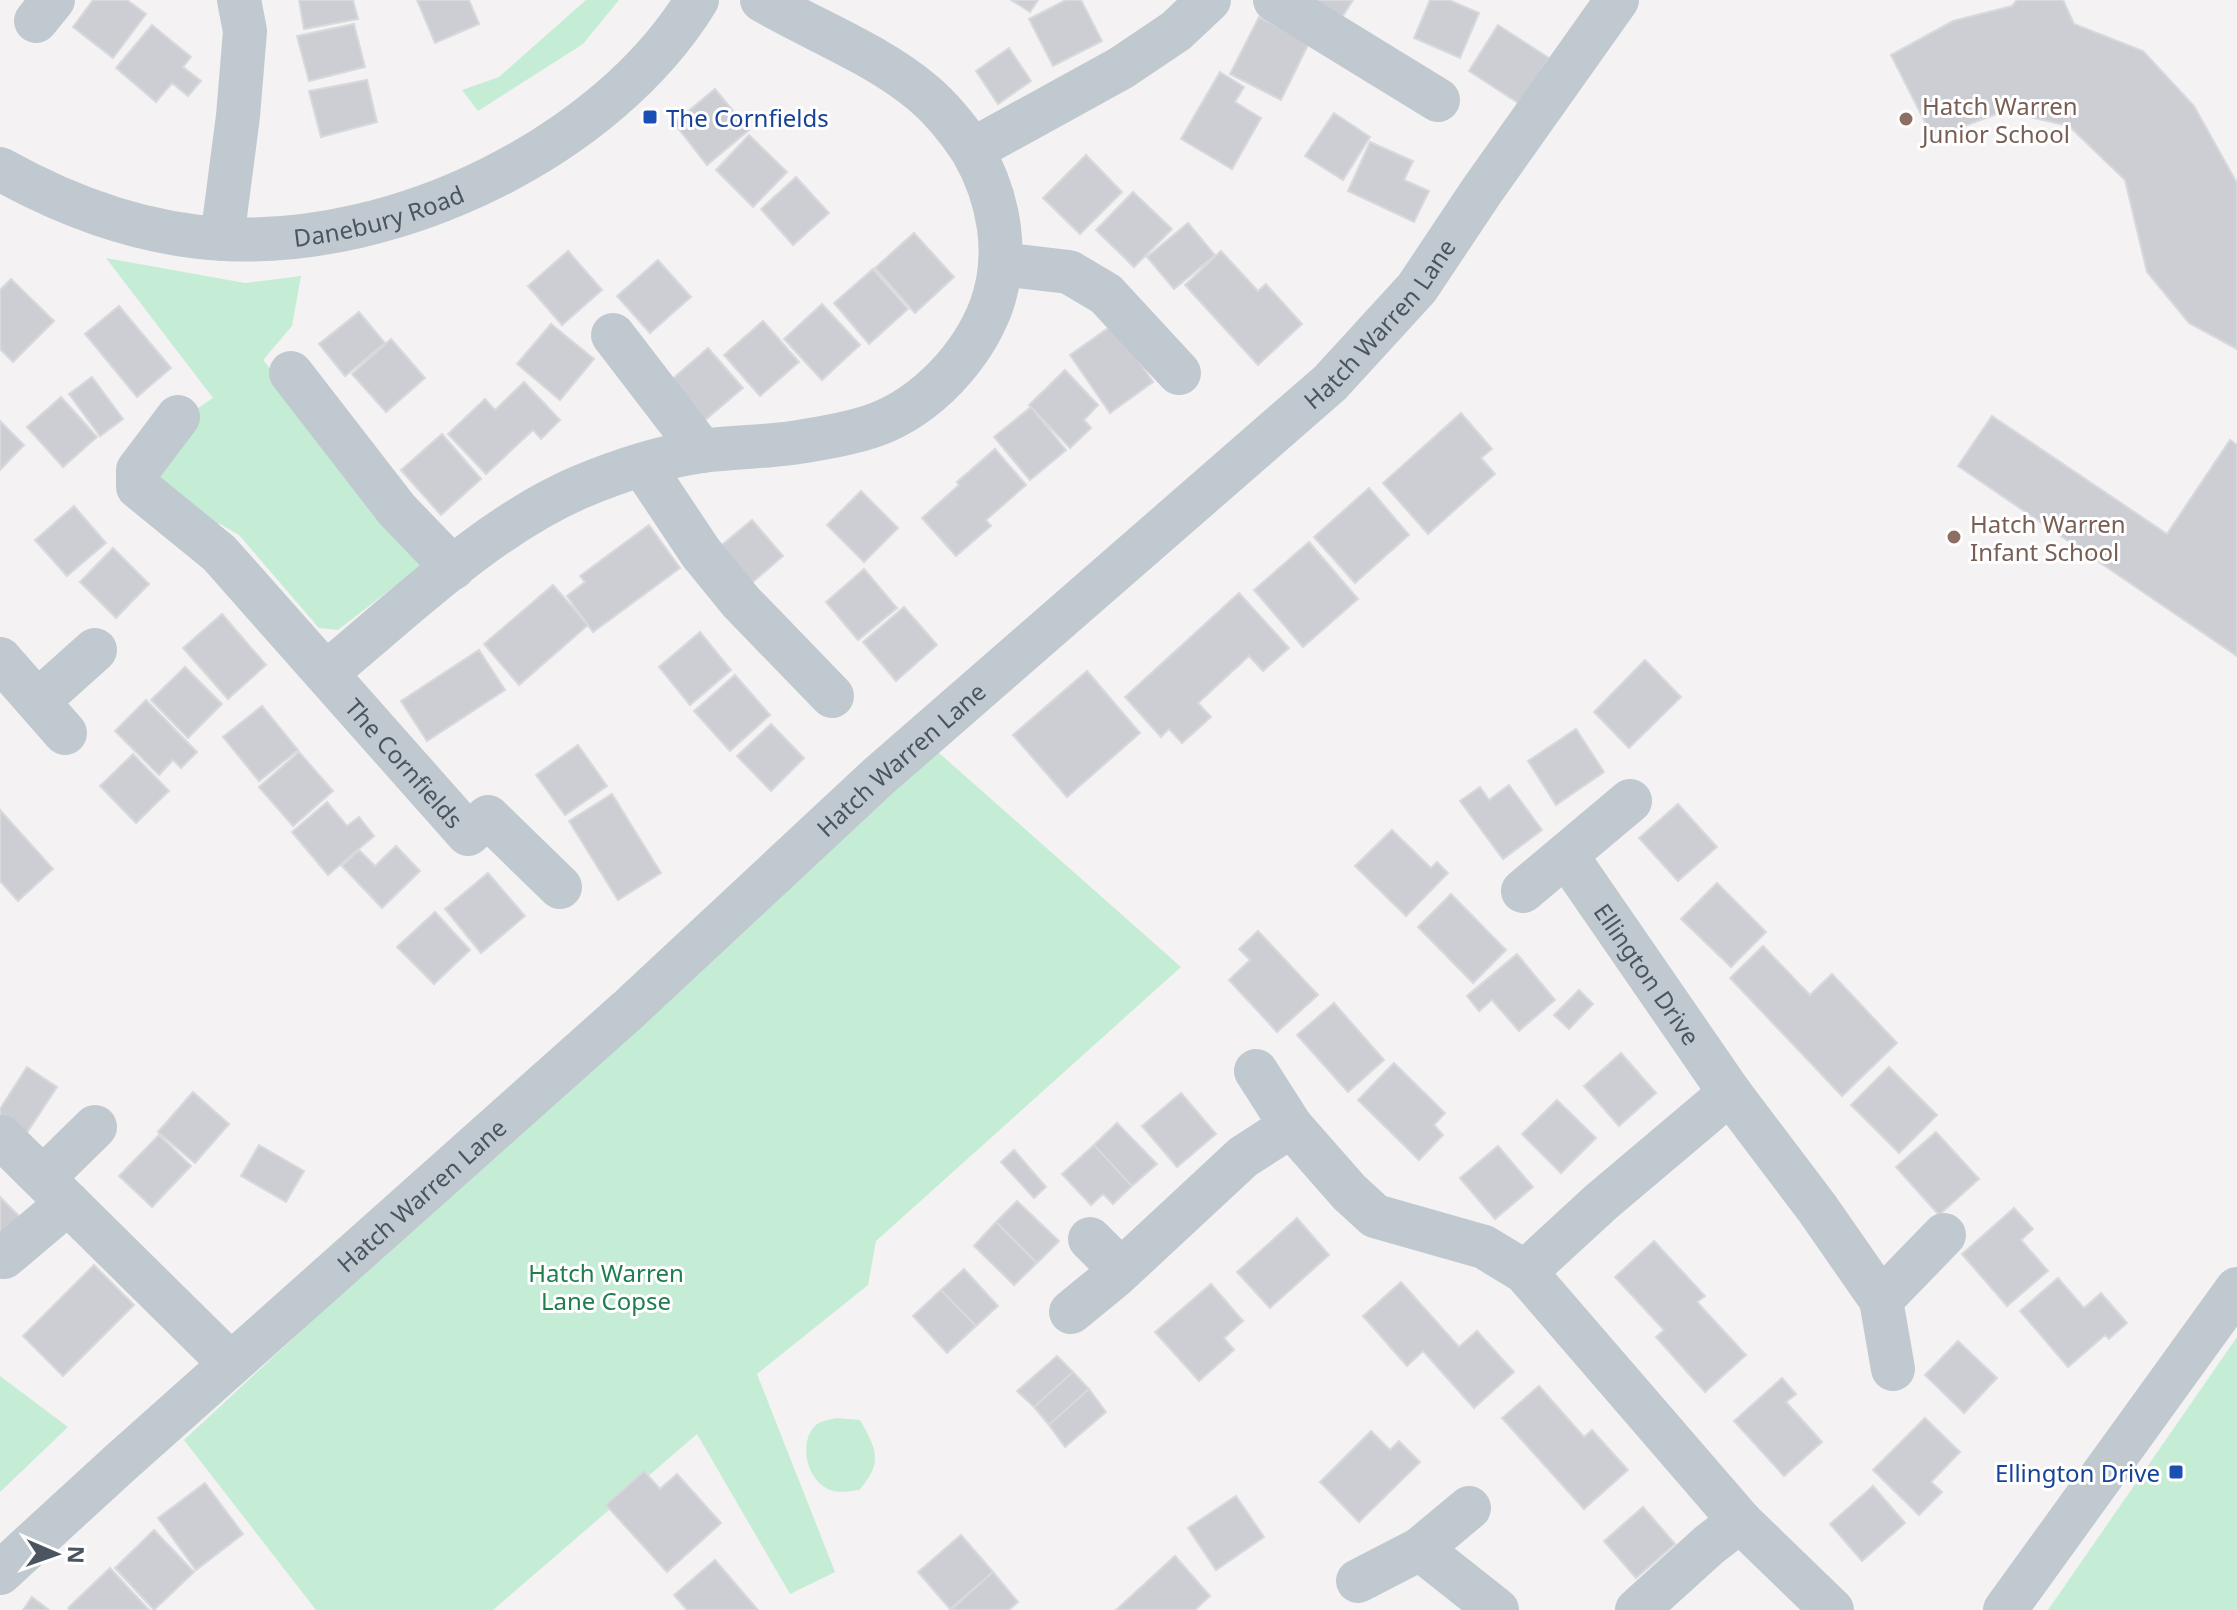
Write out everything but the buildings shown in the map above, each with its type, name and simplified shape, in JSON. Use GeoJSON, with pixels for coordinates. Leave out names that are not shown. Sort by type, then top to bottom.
{"type":"FeatureCollection","features":[{"type":"Feature","properties":{"kind":"street"},"geometry":{"type":"LineString","coordinates":[[222,239],[245,31],[239,0]]}},
{"type":"Feature","properties":{"kind":"street","name":"Danebury Road"},"geometry":{"type":"LineString","coordinates":[[0,169],[106,216],[145,227],[222,239],[261,239],[345,228],[463,193],[567,136],[634,79],[697,0]]}},
{"type":"Feature","properties":{"kind":"street"},"geometry":{"type":"LineString","coordinates":[[326,673],[494,535],[538,509],[579,488],[643,466],[702,451],[794,443],[875,425],[913,405],[950,372],[978,335],[997,291],[999,220],[986,174],[972,150],[944,113],[922,92],[860,53],[762,0]]}},
{"type":"Feature","properties":{"kind":"street"},"geometry":{"type":"LineString","coordinates":[[972,150],[1121,68],[1176,31],[1209,0]]}},
{"type":"Feature","properties":{"kind":"street"},"geometry":{"type":"LineString","coordinates":[[1275,0],[1438,100]]}},
{"type":"Feature","properties":{"kind":"street","name":"Hatch Warren Lane"},"geometry":{"type":"LineString","coordinates":[[0,1573],[628,1010],[879,776],[1330,383],[1417,288],[1617,0]]}},
{"type":"Feature","properties":{"kind":"street"},"geometry":{"type":"LineString","coordinates":[[1000,264],[1069,272],[1106,294],[1179,373]]}},
{"type":"Feature","properties":{"kind":"street"},"geometry":{"type":"LineString","coordinates":[[613,335],[702,451]]}},
{"type":"Feature","properties":{"kind":"street"},"geometry":{"type":"LineString","coordinates":[[291,373],[397,510],[453,568]]}},
{"type":"Feature","properties":{"kind":"street","name":"The Cornfields"},"geometry":{"type":"LineString","coordinates":[[178,417],[138,470],[138,487],[219,553],[468,834],[488,817],[560,887]]}},
{"type":"Feature","properties":{"kind":"street"},"geometry":{"type":"LineString","coordinates":[[643,466],[701,553],[741,602],[832,696]]}},
{"type":"Feature","properties":{"kind":"street"},"geometry":{"type":"LineString","coordinates":[[0,659],[52,717],[95,650]]}},
{"type":"Feature","properties":{"kind":"street"},"geometry":{"type":"LineString","coordinates":[[1523,891],[1630,801]]}},
{"type":"Feature","properties":{"kind":"street","name":"Ellington Drive"},"geometry":{"type":"LineString","coordinates":[[1566,855],[1730,1093],[1817,1208],[1881,1300],[1893,1369]]}},
{"type":"Feature","properties":{"kind":"street"},"geometry":{"type":"LineString","coordinates":[[1256,1071],[1291,1126],[1349,1192],[1375,1216],[1484,1247],[1525,1272],[1740,1521],[1832,1610]]}},
{"type":"Feature","properties":{"kind":"street"},"geometry":{"type":"LineString","coordinates":[[1525,1272],[1601,1202],[1730,1093]]}},
{"type":"Feature","properties":{"kind":"street"},"geometry":{"type":"LineString","coordinates":[[1071,1312],[1243,1157],[1291,1126]]}},
{"type":"Feature","properties":{"kind":"street"},"geometry":{"type":"LineString","coordinates":[[4,1257],[56,1191],[95,1127]]}},
{"type":"Feature","properties":{"kind":"street"},"geometry":{"type":"LineString","coordinates":[[1,1137],[231,1364]]}},
{"type":"Feature","properties":{"kind":"street"},"geometry":{"type":"LineString","coordinates":[[1881,1300],[1944,1235]]}},
{"type":"Feature","properties":{"kind":"street"},"geometry":{"type":"LineString","coordinates":[[1090,1239],[1121,1270]]}},
{"type":"Feature","properties":{"kind":"street"},"geometry":{"type":"LineString","coordinates":[[2005,1610],[2237,1289]]}},
{"type":"Feature","properties":{"kind":"street"},"geometry":{"type":"LineString","coordinates":[[1358,1581],[1420,1549],[1469,1508]]}},
{"type":"Feature","properties":{"kind":"street"},"geometry":{"type":"LineString","coordinates":[[1637,1610],[1740,1521]]}},
{"type":"Feature","properties":{"kind":"street"},"geometry":{"type":"LineString","coordinates":[[1420,1549],[1497,1610]]}},
{"type":"Feature","properties":{"kind":"green space"},"geometry":{"type":"Polygon","coordinates":[[[586,0],[619,0],[583,44],[478,111],[462,90],[499,77],[586,0]]]}},
{"type":"Feature","properties":{"kind":"green space"},"geometry":{"type":"Polygon","coordinates":[[[106,258],[245,283],[301,276],[292,326],[263,360],[431,558],[338,630],[319,628],[239,535],[220,524],[200,523],[157,475],[167,429],[213,398],[106,258]]]}},
{"type":"Feature","properties":{"kind":"green space","name":"Hatch Warren Lane Copse"},"geometry":{"type":"Polygon","coordinates":[[[930,745],[1181,967],[876,1241],[868,1285],[757,1374],[835,1572],[790,1594],[697,1434],[493,1610],[316,1610],[184,1440],[930,745]]]}},
{"type":"Feature","properties":{"kind":"green space"},"geometry":{"type":"Polygon","coordinates":[[[2237,1337],[2237,1610],[2048,1610],[2237,1337]]]}},
{"type":"Feature","properties":{"kind":"green space"},"geometry":{"type":"Polygon","coordinates":[[[0,1376],[68,1427],[0,1492],[0,1376]]]}},
{"type":"Feature","properties":{"kind":"green space"},"geometry":{"type":"Polygon","coordinates":[[[836,1418],[860,1420],[873,1447],[875,1463],[859,1490],[840,1492],[825,1487],[808,1465],[806,1445],[813,1428],[820,1422],[836,1418]]]}},
{"type":"Feature","properties":{"kind":"place","name":"The Cornfields"},"geometry":{"type":"Point","coordinates":[650,117]}},
{"type":"Feature","properties":{"kind":"place","name":"Hatch Warren Junior School"},"geometry":{"type":"Point","coordinates":[1906,119]}},
{"type":"Feature","properties":{"kind":"place","name":"Hatch Warren Infant School"},"geometry":{"type":"Point","coordinates":[1954,537]}},
{"type":"Feature","properties":{"kind":"place","name":"Ellington Drive"},"geometry":{"type":"Point","coordinates":[2176,1472]}}]}
